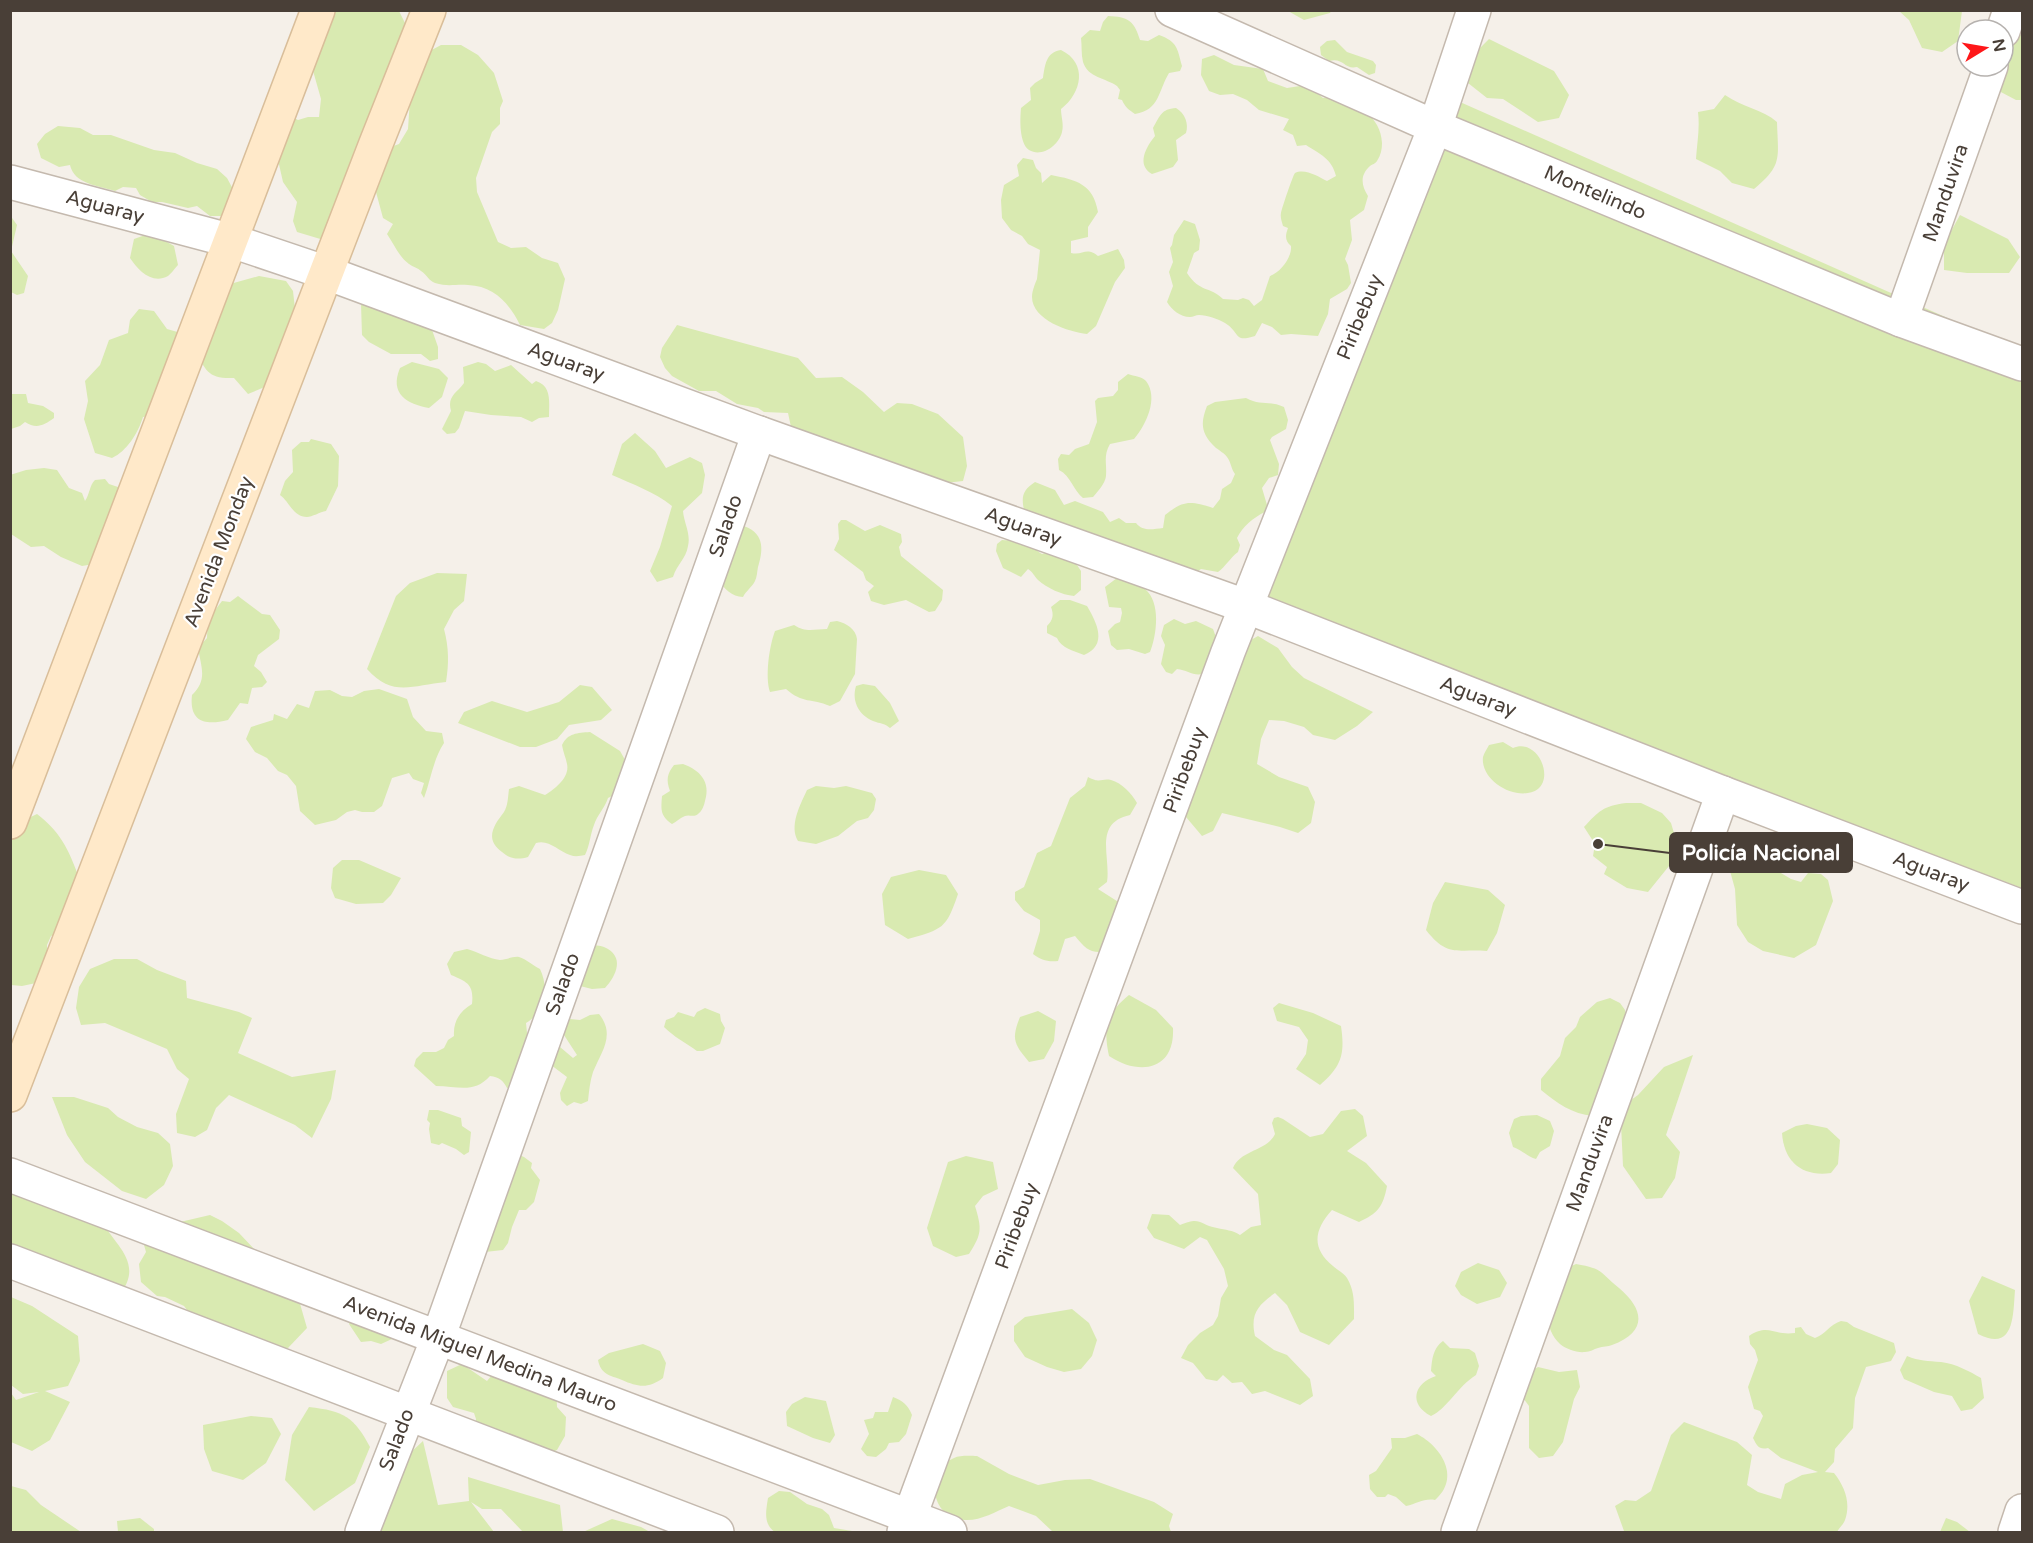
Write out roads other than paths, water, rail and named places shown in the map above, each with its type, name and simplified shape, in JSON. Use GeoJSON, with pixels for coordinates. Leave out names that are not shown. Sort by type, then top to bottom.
{"type":"FeatureCollection","features":[{"type":"Feature","properties":{"kind":"main road"},"geometry":{"type":"LineString","coordinates":[[10,822],[318,10]]}},
{"type":"Feature","properties":{"kind":"main road","name":"Avenida Monday"},"geometry":{"type":"LineString","coordinates":[[10,1095],[429,10]]}},
{"type":"Feature","properties":{"kind":"street","name":"Montelindo"},"geometry":{"type":"LineString","coordinates":[[1172,10],[1435,127],[1901,320],[2022,364]]}},
{"type":"Feature","properties":{"kind":"street","name":"Piribebuy"},"geometry":{"type":"LineString","coordinates":[[907,1525],[1245,606],[1435,127],[1474,10]]}},
{"type":"Feature","properties":{"kind":"street","name":"Manduvira"},"geometry":{"type":"LineString","coordinates":[[1901,320],[1987,78]]}},
{"type":"Feature","properties":{"kind":"street","name":"Aguaray"},"geometry":{"type":"LineString","coordinates":[[10,182],[232,241],[327,273],[759,433],[1245,606],[1723,794],[2022,907]]}},
{"type":"Feature","properties":{"kind":"street","name":"Salado"},"geometry":{"type":"LineString","coordinates":[[362,1533],[438,1338],[759,433]]}},
{"type":"Feature","properties":{"kind":"street","name":"Manduvira"},"geometry":{"type":"LineString","coordinates":[[1458,1533],[1723,794]]}},
{"type":"Feature","properties":{"kind":"street","name":"Avenida Miguel Medina Mauro"},"geometry":{"type":"LineString","coordinates":[[10,1175],[438,1338],[907,1525],[950,1533]]}},
{"type":"Feature","properties":{"kind":"street"},"geometry":{"type":"LineString","coordinates":[[10,1261],[717,1533]]}},
{"type":"Feature","properties":{"kind":"street"},"geometry":{"type":"LineString","coordinates":[[2015,1533],[2022,1511]]}},
{"type":"Feature","properties":{"kind":"place","name":"Policía Nacional"},"geometry":{"type":"Point","coordinates":[1598,844]}}]}
